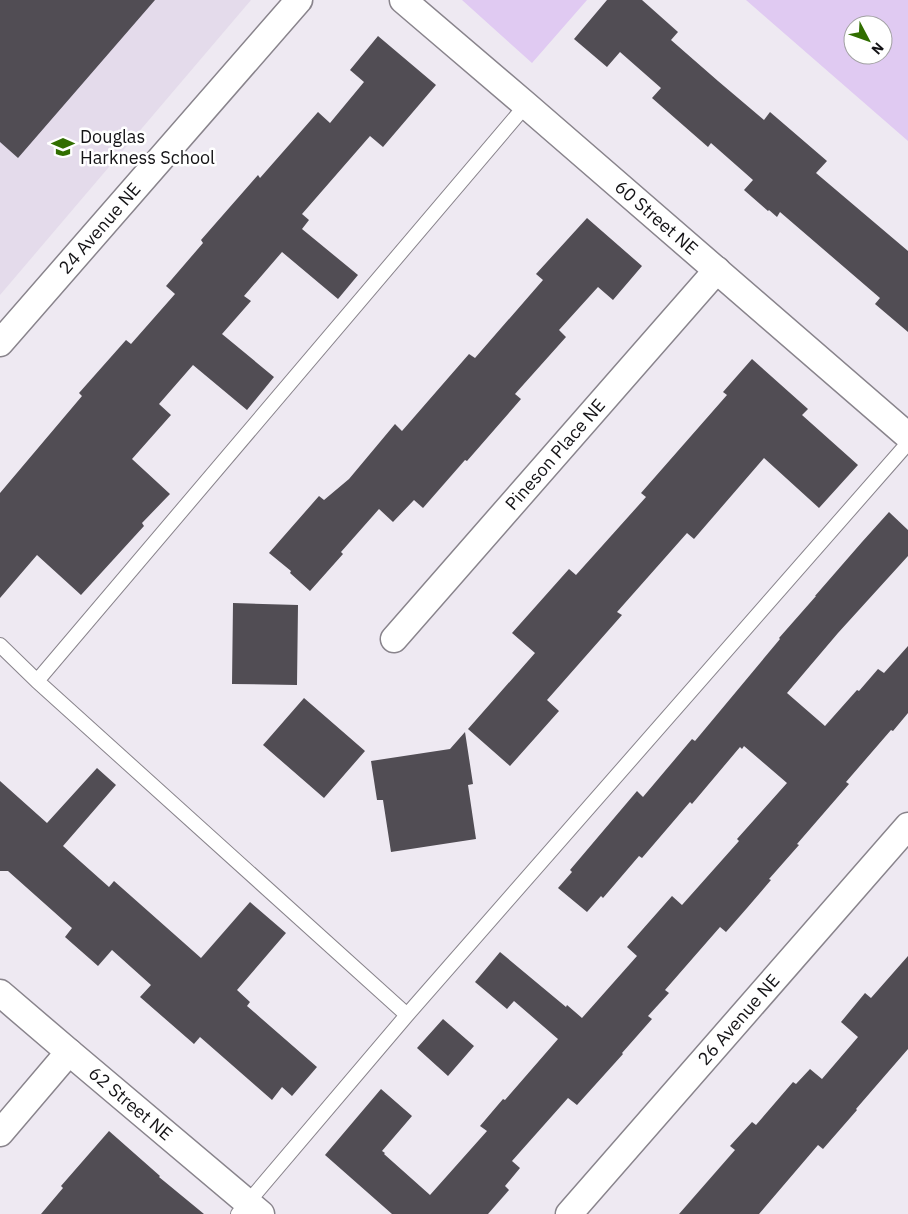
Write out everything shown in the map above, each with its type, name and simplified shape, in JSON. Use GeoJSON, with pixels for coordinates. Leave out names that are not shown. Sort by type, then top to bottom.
{"type":"FeatureCollection","features":[{"type":"Feature","properties":{"kind":"street","name":"24 Avenue NE"},"geometry":{"type":"LineString","coordinates":[[0,343],[299,0]]}},
{"type":"Feature","properties":{"kind":"street","name":"60 Street NE"},"geometry":{"type":"LineString","coordinates":[[404,0],[908,436]]}},
{"type":"Feature","properties":{"kind":"street","name":"Pineson Place NE"},"geometry":{"type":"LineString","coordinates":[[394,639],[717,270]]}},
{"type":"Feature","properties":{"kind":"street","name":"26 Avenue NE"},"geometry":{"type":"LineString","coordinates":[[568,1214],[908,826]]}},
{"type":"Feature","properties":{"kind":"street","name":"62 Street NE"},"geometry":{"type":"LineString","coordinates":[[0,993],[249,1210]]}},
{"type":"Feature","properties":{"kind":"street"},"geometry":{"type":"LineString","coordinates":[[0,1133],[69,1052]]}},
{"type":"Feature","properties":{"kind":"lane"},"geometry":{"type":"LineString","coordinates":[[37,681],[526,105]]}},
{"type":"Feature","properties":{"kind":"lane"},"geometry":{"type":"LineString","coordinates":[[249,1210],[407,1015],[908,443]]}},
{"type":"Feature","properties":{"kind":"lane"},"geometry":{"type":"LineString","coordinates":[[0,645],[37,681],[407,1015]]}},
{"type":"Feature","properties":{"kind":"shaded area","name":"Douglas Harkness School"},"geometry":{"type":"Polygon","coordinates":[[[0,0],[251,0],[0,295],[0,0]]]}},
{"type":"Feature","properties":{"kind":"shaded area"},"geometry":{"type":"Polygon","coordinates":[[[462,0],[587,0],[532,63],[462,0]]]}},
{"type":"Feature","properties":{"kind":"shaded area"},"geometry":{"type":"Polygon","coordinates":[[[746,0],[908,0],[908,141],[746,0]]]}},
{"type":"Feature","properties":{"kind":"building"},"geometry":{"type":"Polygon","coordinates":[[[0,0],[155,0],[18,158],[0,142],[0,0]]]}},
{"type":"Feature","properties":{"kind":"building"},"geometry":{"type":"Polygon","coordinates":[[[607,0],[642,0],[678,32],[671,40],[718,81],[764,120],[770,112],[827,161],[816,173],[908,251],[908,332],[875,304],[880,298],[780,212],[777,217],[744,190],[753,180],[711,143],[708,147],[652,98],[661,88],[620,52],[607,67],[574,39],[607,0]]]}},
{"type":"Feature","properties":{"kind":"building"},"geometry":{"type":"Polygon","coordinates":[[[378,36],[436,85],[383,147],[370,136],[302,214],[309,220],[302,229],[358,275],[338,299],[282,252],[244,296],[251,301],[222,334],[274,377],[247,410],[193,365],[159,404],[171,415],[132,459],[170,494],[142,523],[144,526],[81,595],[37,555],[0,598],[0,493],[82,396],[79,393],[126,340],[131,344],[175,294],[166,286],[203,243],[201,240],[258,175],[260,178],[318,112],[330,123],[364,82],[350,70],[378,36]]]}},
{"type":"Feature","properties":{"kind":"building"},"geometry":{"type":"Polygon","coordinates":[[[587,218],[642,266],[613,300],[598,287],[559,330],[566,337],[515,394],[521,399],[423,508],[414,500],[393,522],[379,509],[310,591],[290,573],[291,571],[269,553],[319,496],[324,500],[349,479],[395,424],[402,431],[469,354],[475,358],[543,280],[536,274],[587,218]]]}},
{"type":"Feature","properties":{"kind":"building"},"geometry":{"type":"Polygon","coordinates":[[[752,359],[808,409],[802,415],[858,465],[819,508],[764,458],[694,539],[687,533],[617,612],[622,615],[547,700],[559,711],[510,766],[468,729],[535,653],[512,633],[569,569],[576,575],[646,497],[641,493],[727,395],[723,392],[752,359]]]}},
{"type":"Feature","properties":{"kind":"building"},"geometry":{"type":"Polygon","coordinates":[[[889,512],[908,530],[908,556],[787,693],[825,726],[878,669],[884,673],[908,646],[908,713],[846,782],[849,784],[797,844],[799,845],[769,879],[771,880],[726,932],[720,927],[665,990],[669,993],[648,1016],[652,1019],[623,1054],[577,1105],[568,1098],[512,1161],[520,1168],[505,1186],[509,1190],[488,1214],[392,1214],[325,1155],[381,1089],[412,1116],[382,1151],[430,1195],[487,1131],[480,1126],[558,1039],[514,1001],[507,1009],[475,982],[500,952],[582,1018],[637,956],[627,947],[672,896],[682,905],[739,841],[737,839],[787,783],[744,746],[742,749],[740,747],[692,804],[690,802],[642,858],[639,856],[603,898],[601,896],[587,912],[558,888],[572,872],[570,870],[637,791],[643,797],[692,739],[695,741],[779,638],[889,512]]]}},
{"type":"Feature","properties":{"kind":"building"},"geometry":{"type":"Polygon","coordinates":[[[233,603],[298,605],[297,685],[232,684],[233,603]]]}},
{"type":"Feature","properties":{"kind":"building"},"geometry":{"type":"Polygon","coordinates":[[[304,698],[365,751],[324,798],[263,745],[304,698]]]}},
{"type":"Feature","properties":{"kind":"building"},"geometry":{"type":"Polygon","coordinates":[[[465,732],[473,784],[468,785],[476,839],[391,852],[383,800],[377,800],[371,761],[450,749],[465,732]]]}},
{"type":"Feature","properties":{"kind":"building"},"geometry":{"type":"Polygon","coordinates":[[[97,768],[116,785],[63,846],[109,887],[114,881],[201,958],[250,902],[286,933],[237,990],[250,1002],[247,1006],[317,1067],[292,1096],[282,1087],[272,1100],[200,1037],[194,1044],[140,997],[151,985],[112,950],[98,966],[65,937],[72,928],[8,871],[0,871],[0,781],[47,823],[97,768]]]}},
{"type":"Feature","properties":{"kind":"building"},"geometry":{"type":"Polygon","coordinates":[[[908,956],[908,1049],[823,1149],[818,1145],[759,1214],[679,1214],[735,1150],[730,1146],[752,1122],[756,1125],[793,1082],[796,1084],[810,1069],[822,1079],[858,1037],[841,1022],[865,993],[871,998],[908,956]]]}},
{"type":"Feature","properties":{"kind":"building"},"geometry":{"type":"Polygon","coordinates":[[[443,1019],[474,1046],[448,1076],[417,1048],[443,1019]]]}},
{"type":"Feature","properties":{"kind":"building"},"geometry":{"type":"Polygon","coordinates":[[[109,1131],[159,1177],[204,1214],[41,1214],[63,1188],[61,1186],[109,1131]]]}},
{"type":"Feature","properties":{"kind":"place","name":"Douglas Harkness School"},"geometry":{"type":"Point","coordinates":[63,147]}}]}
